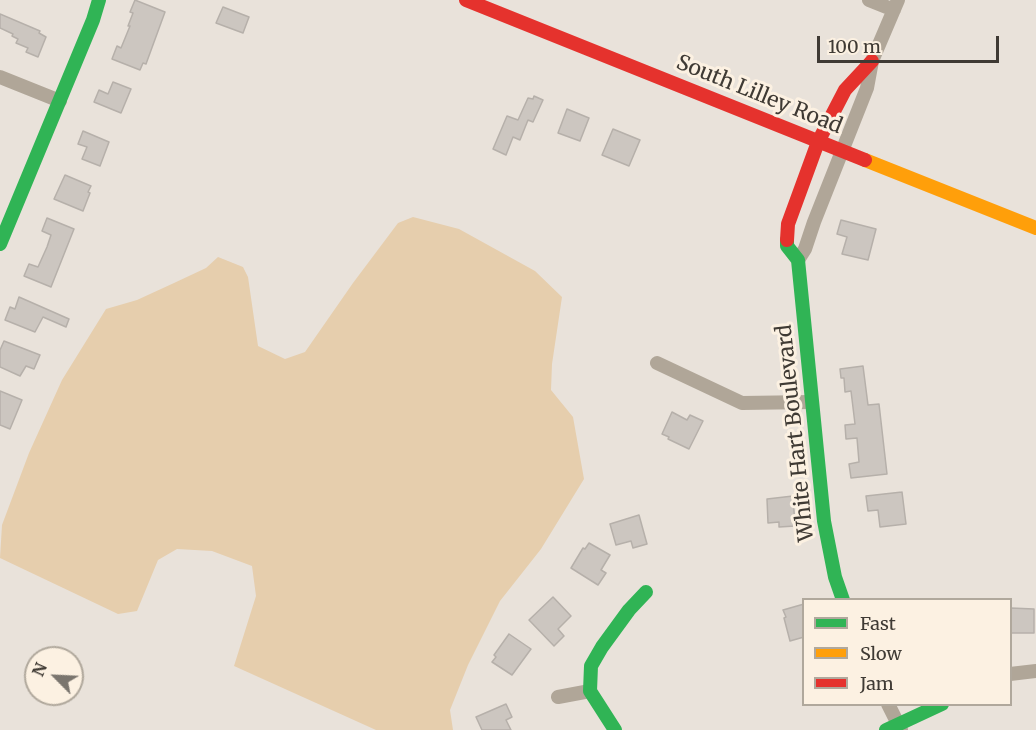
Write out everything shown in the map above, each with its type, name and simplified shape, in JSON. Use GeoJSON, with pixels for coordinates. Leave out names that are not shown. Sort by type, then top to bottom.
{"type":"FeatureCollection","features":[{"type":"Feature","properties":{"kind":"street"},"geometry":{"type":"LineString","coordinates":[[0,244],[93,20],[99,0]]}},
{"type":"Feature","properties":{"kind":"street","name":"South Lilley Road"},"geometry":{"type":"LineString","coordinates":[[466,0],[841,152],[1036,228]]}},
{"type":"Feature","properties":{"kind":"street"},"geometry":{"type":"LineString","coordinates":[[798,260],[805,249],[867,88],[872,61],[896,5],[869,0]]}},
{"type":"Feature","properties":{"kind":"street","name":"White Hart Boulevard"},"geometry":{"type":"LineString","coordinates":[[842,598],[835,577],[824,521],[798,260],[787,246],[788,224],[818,142],[845,90],[872,61]]}},
{"type":"Feature","properties":{"kind":"street"},"geometry":{"type":"LineString","coordinates":[[0,77],[60,101]]}},
{"type":"Feature","properties":{"kind":"street"},"geometry":{"type":"LineString","coordinates":[[657,363],[742,403],[811,402]]}},
{"type":"Feature","properties":{"kind":"street"},"geometry":{"type":"LineString","coordinates":[[615,730],[590,691],[591,666],[629,610],[646,592]]}},
{"type":"Feature","properties":{"kind":"street"},"geometry":{"type":"LineString","coordinates":[[1012,674],[1036,671]]}},
{"type":"Feature","properties":{"kind":"street"},"geometry":{"type":"LineString","coordinates":[[558,697],[590,691]]}},
{"type":"Feature","properties":{"kind":"street"},"geometry":{"type":"LineString","coordinates":[[888,706],[895,728],[940,706]]}},
{"type":"Feature","properties":{"kind":"shaded area"},"geometry":{"type":"Polygon","coordinates":[[[413,217],[459,229],[535,271],[562,297],[552,364],[551,390],[573,417],[584,479],[541,549],[500,601],[468,665],[450,710],[453,730],[376,730],[234,666],[256,596],[252,566],[212,551],[177,549],[158,560],[137,611],[118,614],[0,558],[2,525],[29,453],[62,380],[106,309],[137,300],[174,283],[206,268],[218,257],[243,267],[248,277],[258,346],[285,359],[305,352],[398,223],[413,217]]]}},
{"type":"Feature","properties":{"kind":"building"},"geometry":{"type":"Polygon","coordinates":[[[135,0],[165,12],[146,64],[143,63],[140,70],[112,59],[117,46],[121,48],[130,26],[128,26],[133,13],[130,12],[135,0]]]}},
{"type":"Feature","properties":{"kind":"building"},"geometry":{"type":"Polygon","coordinates":[[[223,7],[249,17],[243,33],[216,23],[223,7]]]}},
{"type":"Feature","properties":{"kind":"building"},"geometry":{"type":"Polygon","coordinates":[[[0,14],[40,31],[39,33],[46,37],[38,57],[26,52],[28,48],[16,43],[18,39],[12,36],[13,34],[0,28],[0,14]]]}},
{"type":"Feature","properties":{"kind":"building"},"geometry":{"type":"Polygon","coordinates":[[[113,82],[131,89],[121,113],[94,102],[99,90],[108,94],[113,82]]]}},
{"type":"Feature","properties":{"kind":"building"},"geometry":{"type":"Polygon","coordinates":[[[534,96],[543,100],[533,122],[528,120],[520,140],[513,137],[506,155],[493,149],[507,116],[518,120],[528,98],[533,99],[534,96]]]}},
{"type":"Feature","properties":{"kind":"building"},"geometry":{"type":"Polygon","coordinates":[[[567,109],[589,118],[580,141],[558,133],[567,109]]]}},
{"type":"Feature","properties":{"kind":"building"},"geometry":{"type":"Polygon","coordinates":[[[613,129],[640,140],[629,166],[602,155],[613,129]]]}},
{"type":"Feature","properties":{"kind":"building"},"geometry":{"type":"Polygon","coordinates":[[[83,131],[109,142],[100,166],[82,159],[87,147],[78,144],[83,131]]]}},
{"type":"Feature","properties":{"kind":"building"},"geometry":{"type":"Polygon","coordinates":[[[65,175],[91,186],[83,211],[54,199],[65,175]]]}},
{"type":"Feature","properties":{"kind":"building"},"geometry":{"type":"Polygon","coordinates":[[[47,218],[74,229],[51,287],[24,276],[29,264],[38,267],[47,247],[51,235],[42,231],[47,218]]]}},
{"type":"Feature","properties":{"kind":"building"},"geometry":{"type":"Polygon","coordinates":[[[841,220],[876,229],[868,260],[842,254],[847,237],[837,234],[841,220]]]}},
{"type":"Feature","properties":{"kind":"building"},"geometry":{"type":"Polygon","coordinates":[[[19,297],[69,319],[66,327],[43,317],[35,332],[5,320],[10,307],[15,309],[19,297]]]}},
{"type":"Feature","properties":{"kind":"building"},"geometry":{"type":"Polygon","coordinates":[[[4,341],[40,355],[34,369],[26,366],[20,376],[0,367],[0,350],[4,341]]]}},
{"type":"Feature","properties":{"kind":"building"},"geometry":{"type":"Polygon","coordinates":[[[863,366],[868,405],[879,404],[887,474],[851,478],[849,464],[859,462],[857,438],[846,439],[845,425],[855,424],[851,391],[845,392],[844,378],[841,378],[840,369],[863,366]]]}},
{"type":"Feature","properties":{"kind":"building"},"geometry":{"type":"Polygon","coordinates":[[[0,391],[22,400],[10,429],[0,425],[0,391]]]}},
{"type":"Feature","properties":{"kind":"building"},"geometry":{"type":"Polygon","coordinates":[[[672,412],[687,420],[690,415],[703,421],[689,449],[662,434],[672,412]]]}},
{"type":"Feature","properties":{"kind":"building"},"geometry":{"type":"Polygon","coordinates":[[[902,492],[906,524],[880,527],[878,510],[868,511],[866,496],[902,492]]]}},
{"type":"Feature","properties":{"kind":"building"},"geometry":{"type":"Polygon","coordinates":[[[793,496],[795,526],[779,527],[779,522],[768,523],[767,499],[793,496]]]}},
{"type":"Feature","properties":{"kind":"building"},"geometry":{"type":"Polygon","coordinates":[[[639,515],[647,544],[633,548],[631,541],[616,545],[610,524],[639,515]]]}},
{"type":"Feature","properties":{"kind":"building"},"geometry":{"type":"Polygon","coordinates":[[[589,543],[610,555],[601,570],[606,573],[598,585],[571,568],[583,548],[585,549],[589,543]]]}},
{"type":"Feature","properties":{"kind":"building"},"geometry":{"type":"Polygon","coordinates":[[[553,597],[571,616],[558,629],[564,636],[554,646],[529,620],[553,597]]]}},
{"type":"Feature","properties":{"kind":"building"},"geometry":{"type":"Polygon","coordinates":[[[802,605],[802,638],[790,641],[783,610],[802,605]]]}},
{"type":"Feature","properties":{"kind":"building"},"geometry":{"type":"Polygon","coordinates":[[[1012,608],[1034,609],[1034,633],[1012,633],[1012,608]]]}},
{"type":"Feature","properties":{"kind":"building"},"geometry":{"type":"Polygon","coordinates":[[[509,634],[531,649],[512,675],[492,662],[496,657],[494,655],[509,634]]]}},
{"type":"Feature","properties":{"kind":"building"},"geometry":{"type":"Polygon","coordinates":[[[506,704],[512,717],[506,720],[511,730],[482,730],[476,717],[506,704]]]}},
{"type":"Feature","properties":{"kind":"traffic: fast"},"geometry":{"type":"LineString","coordinates":[[0,244],[93,20],[99,0]]}},
{"type":"Feature","properties":{"kind":"traffic: fast"},"geometry":{"type":"LineString","coordinates":[[787,240],[787,246],[798,260],[824,521],[835,577],[842,598]]}},
{"type":"Feature","properties":{"kind":"traffic: fast"},"geometry":{"type":"LineString","coordinates":[[615,730],[590,691],[591,666],[629,610],[646,592]]}},
{"type":"Feature","properties":{"kind":"traffic: fast"},"geometry":{"type":"LineString","coordinates":[[886,730],[938,706]]}},
{"type":"Feature","properties":{"kind":"traffic: slow"},"geometry":{"type":"LineString","coordinates":[[865,160],[1036,228]]}},
{"type":"Feature","properties":{"kind":"traffic: jam"},"geometry":{"type":"LineString","coordinates":[[466,0],[865,160]]}},
{"type":"Feature","properties":{"kind":"traffic: jam"},"geometry":{"type":"LineString","coordinates":[[787,240],[788,224],[818,142],[845,90],[872,61]]}}]}
